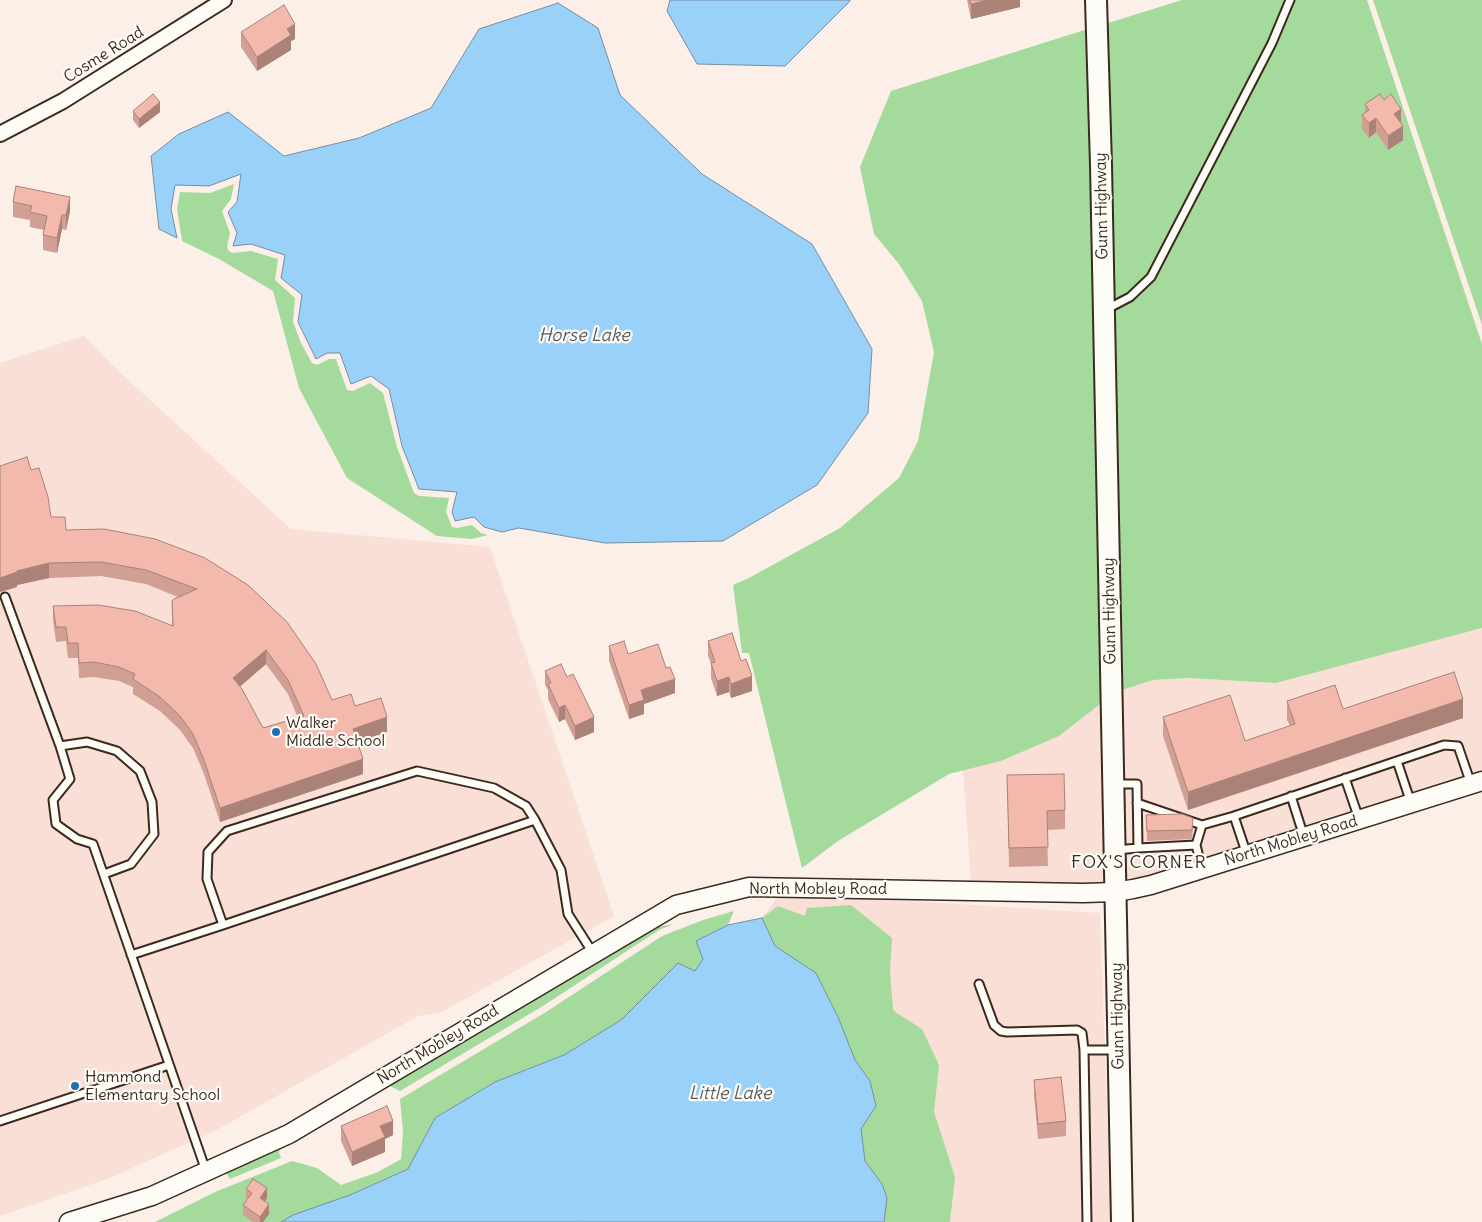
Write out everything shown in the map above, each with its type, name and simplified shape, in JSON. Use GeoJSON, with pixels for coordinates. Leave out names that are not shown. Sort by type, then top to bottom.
{"type":"FeatureCollection","features":[{"type":"Feature","properties":{"kind":"main road","name":"Gunn Highway"},"geometry":{"type":"LineString","coordinates":[[1096,0],[1122,1222]]}},
{"type":"Feature","properties":{"kind":"street","name":"Cosme Road"},"geometry":{"type":"LineString","coordinates":[[0,134],[62,102],[224,0]]}},
{"type":"Feature","properties":{"kind":"street","name":"North Mobley Road"},"geometry":{"type":"LineString","coordinates":[[70,1222],[152,1196],[289,1134],[676,905],[749,887],[1115,892],[1150,886],[1477,783]]}},
{"type":"Feature","properties":{"kind":"lane"},"geometry":{"type":"LineString","coordinates":[[1104,310],[1130,297],[1151,277],[1272,44],[1290,0]]}},
{"type":"Feature","properties":{"kind":"lane"},"geometry":{"type":"LineString","coordinates":[[5,597],[60,746],[70,779],[53,800],[56,824],[77,839],[93,844],[206,1171]]}},
{"type":"Feature","properties":{"kind":"lane"},"geometry":{"type":"LineString","coordinates":[[60,746],[87,742],[117,751],[140,771],[152,802],[154,834],[131,864],[104,874]]}},
{"type":"Feature","properties":{"kind":"lane"},"geometry":{"type":"LineString","coordinates":[[1137,803],[1202,826],[1444,745],[1458,746],[1477,783]]}},
{"type":"Feature","properties":{"kind":"lane"},"geometry":{"type":"LineString","coordinates":[[1397,760],[1411,804]]}},
{"type":"Feature","properties":{"kind":"lane"},"geometry":{"type":"LineString","coordinates":[[222,925],[207,879],[208,852],[227,831],[417,771],[494,788],[526,806],[561,870],[568,914],[593,954]]}},
{"type":"Feature","properties":{"kind":"lane"},"geometry":{"type":"LineString","coordinates":[[1345,778],[1360,820]]}},
{"type":"Feature","properties":{"kind":"lane"},"geometry":{"type":"LineString","coordinates":[[1113,784],[1137,784],[1138,848]]}},
{"type":"Feature","properties":{"kind":"lane"},"geometry":{"type":"LineString","coordinates":[[1290,796],[1304,837]]}},
{"type":"Feature","properties":{"kind":"lane"},"geometry":{"type":"LineString","coordinates":[[1234,816],[1247,855]]}},
{"type":"Feature","properties":{"kind":"lane"},"geometry":{"type":"LineString","coordinates":[[131,955],[535,820]]}},
{"type":"Feature","properties":{"kind":"lane"},"geometry":{"type":"LineString","coordinates":[[1202,826],[1196,845],[1202,869]]}},
{"type":"Feature","properties":{"kind":"lane"},"geometry":{"type":"LineString","coordinates":[[1114,850],[1196,845]]}},
{"type":"Feature","properties":{"kind":"lane"},"geometry":{"type":"LineString","coordinates":[[979,984],[994,1025],[1001,1031],[1077,1030],[1082,1033],[1084,1050],[1087,1222]]}},
{"type":"Feature","properties":{"kind":"lane"},"geometry":{"type":"LineString","coordinates":[[1084,1050],[1118,1050]]}},
{"type":"Feature","properties":{"kind":"lane"},"geometry":{"type":"LineString","coordinates":[[0,1120],[169,1065]]}},
{"type":"Feature","properties":{"kind":"shaded area","name":"Walker Middle School"},"geometry":{"type":"Polygon","coordinates":[[[84,336],[113,366],[291,529],[490,547],[614,916],[440,1013],[418,1016],[213,1132],[107,1179],[0,1216],[0,363],[84,336]]]}},
{"type":"Feature","properties":{"kind":"shaded area"},"geometry":{"type":"Polygon","coordinates":[[[1482,628],[1482,773],[1149,878],[1122,883],[1119,691],[1152,680],[1188,678],[1276,683],[1482,628]]]}},
{"type":"Feature","properties":{"kind":"shaded area"},"geometry":{"type":"Polygon","coordinates":[[[1104,701],[1108,884],[971,883],[963,770],[1001,761],[1059,736],[1104,701]]]}},
{"type":"Feature","properties":{"kind":"shaded area"},"geometry":{"type":"Polygon","coordinates":[[[781,893],[1100,913],[1111,1222],[884,1222],[886,1198],[855,1060],[838,1017],[816,973],[762,918],[781,893]]]}},
{"type":"Feature","properties":{"kind":"green space"},"geometry":{"type":"Polygon","coordinates":[[[1182,0],[1367,0],[1482,344],[1482,628],[1276,683],[1188,678],[1153,680],[1119,691],[1105,24],[1182,0]]]}},
{"type":"Feature","properties":{"kind":"green space"},"geometry":{"type":"Polygon","coordinates":[[[1373,0],[1482,0],[1482,325],[1373,0]]]}},
{"type":"Feature","properties":{"kind":"green space"},"geometry":{"type":"Polygon","coordinates":[[[1091,28],[1104,701],[1059,736],[1001,761],[949,774],[838,841],[802,868],[749,653],[742,653],[733,585],[840,528],[899,478],[918,441],[934,352],[922,301],[899,264],[874,234],[860,167],[891,91],[1091,28]]]}},
{"type":"Feature","properties":{"kind":"green space"},"geometry":{"type":"Polygon","coordinates":[[[234,184],[231,199],[222,211],[230,233],[228,250],[232,253],[251,251],[278,259],[275,280],[295,298],[293,322],[301,343],[312,363],[317,365],[329,359],[336,359],[347,390],[353,391],[370,383],[383,393],[397,447],[414,493],[419,496],[449,498],[446,512],[452,527],[472,525],[481,533],[488,535],[472,539],[437,536],[347,478],[299,388],[273,291],[219,259],[182,241],[177,209],[180,192],[210,193],[234,184]]]}},
{"type":"Feature","properties":{"kind":"green space"},"geometry":{"type":"Polygon","coordinates":[[[851,905],[892,938],[890,971],[893,1009],[922,1029],[939,1065],[934,1112],[955,1177],[950,1222],[884,1222],[886,1198],[882,1184],[865,1161],[861,1129],[876,1106],[870,1081],[855,1060],[838,1017],[816,973],[775,946],[762,918],[778,906],[805,916],[807,908],[851,905]]]}},
{"type":"Feature","properties":{"kind":"green space"},"geometry":{"type":"Polygon","coordinates":[[[734,911],[728,925],[696,941],[703,959],[695,971],[678,963],[621,1020],[564,1055],[495,1082],[435,1118],[408,1169],[350,1195],[293,1215],[281,1222],[155,1222],[215,1192],[292,1161],[317,1168],[341,1185],[378,1172],[401,1159],[403,1132],[400,1099],[546,1012],[662,936],[703,920],[734,911]]]}},
{"type":"Feature","properties":{"kind":"green space"},"geometry":{"type":"Polygon","coordinates":[[[674,924],[659,930],[543,1006],[400,1091],[386,1086],[282,1147],[279,1152],[281,1158],[230,1179],[225,1171],[652,928],[674,924]]]}},
{"type":"Feature","properties":{"kind":"water"},"geometry":{"type":"Polygon","coordinates":[[[670,0],[850,1],[785,66],[697,64],[667,11],[670,0]]]}},
{"type":"Feature","properties":{"kind":"water","name":"Horse Lake"},"geometry":{"type":"Polygon","coordinates":[[[558,3],[598,28],[620,95],[702,174],[812,244],[872,349],[868,413],[817,485],[723,541],[605,543],[519,528],[502,532],[484,527],[474,517],[455,521],[452,512],[457,492],[419,489],[402,446],[389,389],[371,376],[351,384],[340,353],[327,353],[316,359],[298,322],[302,295],[281,278],[285,255],[251,244],[233,246],[237,233],[228,212],[237,202],[241,174],[209,186],[175,185],[171,209],[177,238],[159,229],[151,156],[179,134],[228,112],[284,156],[359,138],[431,108],[479,29],[558,3]]]}},
{"type":"Feature","properties":{"kind":"water","name":"Little Lake"},"geometry":{"type":"Polygon","coordinates":[[[762,918],[775,946],[816,973],[838,1017],[855,1060],[870,1081],[876,1106],[861,1129],[865,1161],[882,1184],[887,1198],[884,1222],[281,1222],[293,1215],[350,1195],[408,1169],[435,1118],[495,1082],[564,1055],[621,1020],[678,963],[695,971],[703,959],[696,941],[728,925],[762,918]]]}},
{"type":"Feature","properties":{"kind":"building"},"geometry":{"type":"Polygon","coordinates":[[[970,0],[988,0],[971,4],[970,0]]]}},
{"type":"Feature","properties":{"kind":"building"},"geometry":{"type":"Polygon","coordinates":[[[284,5],[295,24],[287,29],[291,35],[257,57],[241,32],[284,5]]]}},
{"type":"Feature","properties":{"kind":"building"},"geometry":{"type":"Polygon","coordinates":[[[153,94],[160,102],[139,119],[133,111],[153,94]]]}},
{"type":"Feature","properties":{"kind":"building"},"geometry":{"type":"Polygon","coordinates":[[[1380,94],[1384,100],[1391,94],[1401,109],[1394,114],[1403,126],[1388,136],[1376,118],[1369,123],[1362,115],[1369,110],[1365,104],[1380,94]]]}},
{"type":"Feature","properties":{"kind":"building"},"geometry":{"type":"Polygon","coordinates":[[[16,186],[70,197],[66,215],[62,215],[57,238],[43,235],[47,216],[30,212],[32,206],[13,202],[16,186]]]}},
{"type":"Feature","properties":{"kind":"building"},"geometry":{"type":"Polygon","coordinates":[[[27,457],[31,470],[39,468],[48,497],[51,517],[65,517],[66,530],[104,529],[155,539],[205,558],[248,585],[287,622],[316,664],[332,700],[351,694],[355,706],[381,698],[387,717],[353,729],[363,759],[220,808],[193,734],[180,716],[160,697],[133,679],[135,674],[119,667],[94,662],[79,663],[78,643],[68,643],[66,627],[56,627],[53,606],[98,605],[135,611],[173,626],[172,601],[197,589],[146,570],[101,562],[49,563],[17,571],[0,578],[0,466],[27,457]],[[266,650],[233,678],[242,689],[263,728],[304,716],[288,680],[266,650]]]}},
{"type":"Feature","properties":{"kind":"building"},"geometry":{"type":"Polygon","coordinates":[[[732,633],[741,661],[746,659],[752,676],[731,684],[729,677],[717,681],[711,663],[715,662],[708,641],[732,633]]]}},
{"type":"Feature","properties":{"kind":"building"},"geometry":{"type":"Polygon","coordinates":[[[624,641],[628,654],[658,644],[666,668],[670,667],[675,679],[641,690],[644,700],[629,705],[609,646],[624,641]]]}},
{"type":"Feature","properties":{"kind":"building"},"geometry":{"type":"Polygon","coordinates":[[[561,664],[567,677],[573,674],[594,717],[575,726],[565,705],[559,708],[548,684],[551,683],[545,671],[561,664]]]}},
{"type":"Feature","properties":{"kind":"building"},"geometry":{"type":"Polygon","coordinates":[[[1454,672],[1463,699],[1188,792],[1163,717],[1230,695],[1245,741],[1295,724],[1287,701],[1335,685],[1343,709],[1454,672]]]}},
{"type":"Feature","properties":{"kind":"building"},"geometry":{"type":"Polygon","coordinates":[[[1064,774],[1065,810],[1047,811],[1048,847],[1009,848],[1007,775],[1064,774]]]}},
{"type":"Feature","properties":{"kind":"building"},"geometry":{"type":"Polygon","coordinates":[[[1182,814],[1193,818],[1192,830],[1147,831],[1146,815],[1182,814]]]}},
{"type":"Feature","properties":{"kind":"building"},"geometry":{"type":"Polygon","coordinates":[[[1061,1077],[1066,1121],[1038,1124],[1034,1080],[1061,1077]]]}},
{"type":"Feature","properties":{"kind":"building"},"geometry":{"type":"Polygon","coordinates":[[[387,1106],[393,1121],[380,1126],[385,1137],[352,1152],[341,1126],[387,1106]]]}},
{"type":"Feature","properties":{"kind":"building"},"geometry":{"type":"Polygon","coordinates":[[[253,1179],[267,1188],[260,1198],[269,1204],[260,1217],[243,1205],[252,1193],[246,1189],[253,1179]]]}},
{"type":"Feature","properties":{"kind":"place","name":"Walker Middle School"},"geometry":{"type":"Point","coordinates":[276,732]}},
{"type":"Feature","properties":{"kind":"place","name":"Hammond Elementary School"},"geometry":{"type":"Point","coordinates":[75,1086]}},
{"type":"Feature","properties":{"kind":"district","name":"FOX'S CORNER"},"geometry":{"type":"Point","coordinates":[1139,863]}}]}
